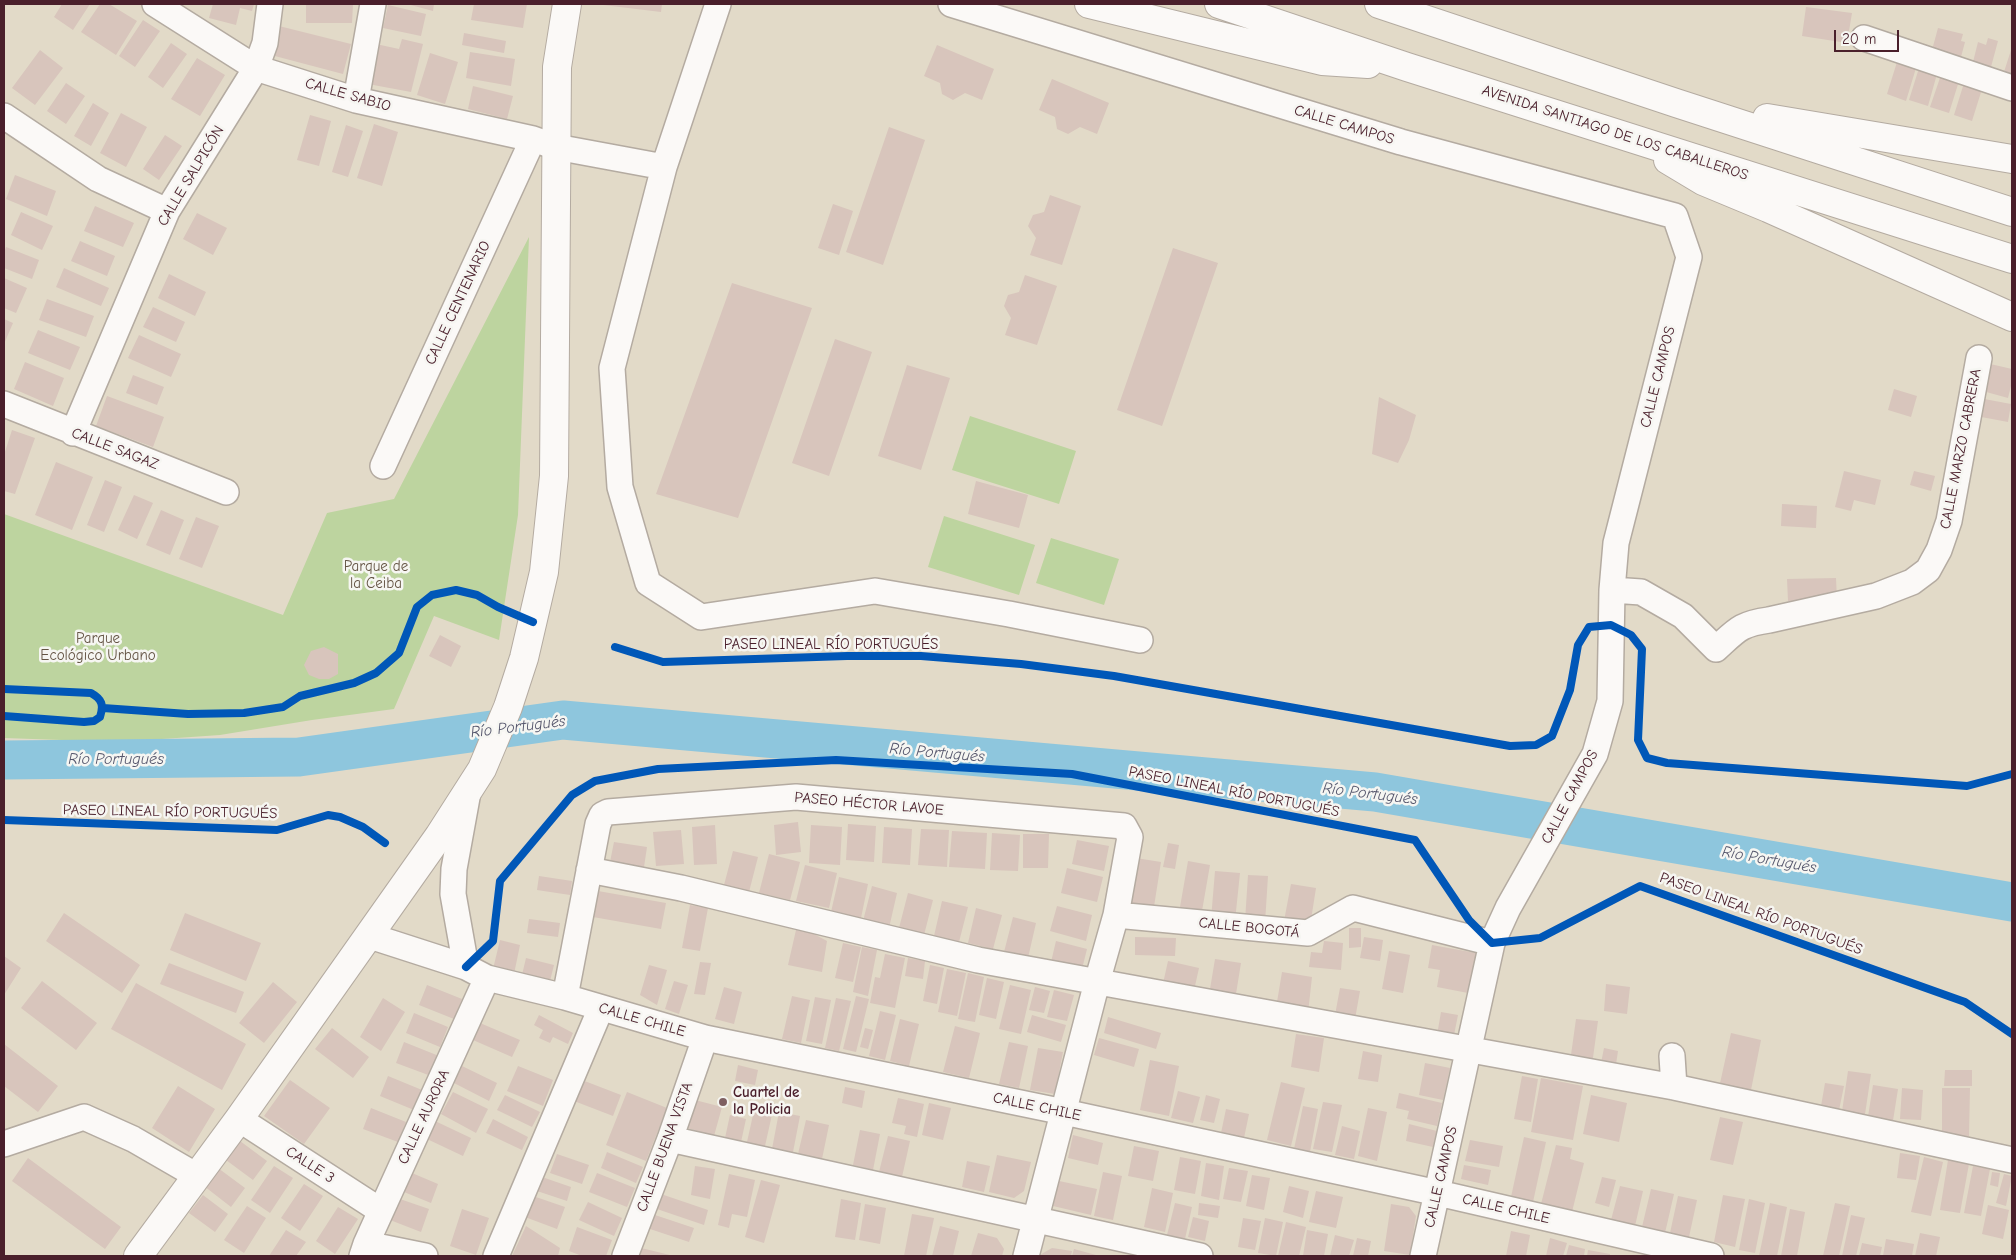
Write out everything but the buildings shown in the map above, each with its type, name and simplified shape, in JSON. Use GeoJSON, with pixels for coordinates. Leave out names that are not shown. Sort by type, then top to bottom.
{"type":"FeatureCollection","features":[{"type":"Feature","properties":{"kind":"main road"},"geometry":{"type":"LineString","coordinates":[[138,1256],[240,1119],[439,836],[482,769],[508,708],[524,658],[544,572],[554,476],[545,143],[567,4]]}},
{"type":"Feature","properties":{"kind":"main road"},"geometry":{"type":"LineString","coordinates":[[1089,4],[1322,61],[1407,67]]}},
{"type":"Feature","properties":{"kind":"main road","name":"AVENIDA SANTIAGO DE LOS CABALLEROS"},"geometry":{"type":"LineString","coordinates":[[1219,4],[1407,67],[2012,259]]}},
{"type":"Feature","properties":{"kind":"main road"},"geometry":{"type":"LineString","coordinates":[[1379,4],[2012,212]]}},
{"type":"Feature","properties":{"kind":"main road"},"geometry":{"type":"LineString","coordinates":[[1676,103],[2012,160]]}},
{"type":"Feature","properties":{"kind":"main road"},"geometry":{"type":"LineString","coordinates":[[1632,138],[1703,181],[2012,317]]}},
{"type":"Feature","properties":{"kind":"street","name":"CALLE SABIO"},"geometry":{"type":"LineString","coordinates":[[155,4],[256,68],[356,100],[545,143],[664,167]]}},
{"type":"Feature","properties":{"kind":"street","name":"CALLE SALPICÓN"},"geometry":{"type":"LineString","coordinates":[[73,432],[167,211],[256,68],[266,43],[270,4]]}},
{"type":"Feature","properties":{"kind":"street"},"geometry":{"type":"LineString","coordinates":[[356,100],[374,4]]}},
{"type":"Feature","properties":{"kind":"street"},"geometry":{"type":"LineString","coordinates":[[718,4],[664,167],[612,368],[620,487],[648,584],[701,617],[874,590],[1140,640]]}},
{"type":"Feature","properties":{"kind":"street","name":"CALLE CAMPOS"},"geometry":{"type":"LineString","coordinates":[[951,4],[1401,142],[1675,216],[1689,257],[1616,543],[1612,590],[1610,702],[1595,754],[1508,908],[1492,943],[1423,1256]]}},
{"type":"Feature","properties":{"kind":"street"},"geometry":{"type":"LineString","coordinates":[[1864,38],[2012,88]]}},
{"type":"Feature","properties":{"kind":"street"},"geometry":{"type":"LineString","coordinates":[[4,116],[98,179],[167,211]]}},
{"type":"Feature","properties":{"kind":"street","name":"CALLE CENTENARIO"},"geometry":{"type":"LineString","coordinates":[[383,466],[545,143]]}},
{"type":"Feature","properties":{"kind":"street","name":"CALLE MARZO CABRERA"},"geometry":{"type":"LineString","coordinates":[[1612,590],[1641,592],[1683,616],[1716,649],[1739,627],[1752,622],[1770,620],[1876,596],[1912,582],[1928,570],[1939,550],[1949,521],[1979,358]]}},
{"type":"Feature","properties":{"kind":"street","name":"CALLE SAGAZ"},"geometry":{"type":"LineString","coordinates":[[4,404],[226,492]]}},
{"type":"Feature","properties":{"kind":"street"},"geometry":{"type":"LineString","coordinates":[[468,792],[454,869],[453,894],[457,924],[477,973]]}},
{"type":"Feature","properties":{"kind":"street","name":"PASEO HÉCTOR LAVOE"},"geometry":{"type":"LineString","coordinates":[[588,870],[598,824],[602,816],[608,812],[796,797],[1124,826],[1130,838],[1116,915]]}},
{"type":"Feature","properties":{"kind":"street"},"geometry":{"type":"LineString","coordinates":[[565,997],[588,870],[681,888],[978,960],[1674,1087],[2012,1160]]}},
{"type":"Feature","properties":{"kind":"street","name":"CALLE BOGOTÁ"},"geometry":{"type":"LineString","coordinates":[[1116,915],[1308,933],[1353,908],[1492,943]]}},
{"type":"Feature","properties":{"kind":"street"},"geometry":{"type":"LineString","coordinates":[[1026,1256],[1116,915]]}},
{"type":"Feature","properties":{"kind":"street","name":"CALLE CHILE"},"geometry":{"type":"LineString","coordinates":[[370,936],[477,973],[705,1038],[1064,1112],[1438,1193],[1711,1256]]}},
{"type":"Feature","properties":{"kind":"street","name":"CALLE AURORA"},"geometry":{"type":"LineString","coordinates":[[364,1250],[477,973]]}},
{"type":"Feature","properties":{"kind":"street"},"geometry":{"type":"LineString","coordinates":[[496,1256],[600,1008]]}},
{"type":"Feature","properties":{"kind":"street","name":"CALLE BUENA VISTA"},"geometry":{"type":"LineString","coordinates":[[624,1256],[670,1139],[705,1038]]}},
{"type":"Feature","properties":{"kind":"street"},"geometry":{"type":"LineString","coordinates":[[1672,1056],[1674,1087]]}},
{"type":"Feature","properties":{"kind":"street"},"geometry":{"type":"LineString","coordinates":[[4,1144],[84,1116],[133,1139],[197,1176]]}},
{"type":"Feature","properties":{"kind":"street","name":"CALLE 3"},"geometry":{"type":"LineString","coordinates":[[240,1119],[381,1211]]}},
{"type":"Feature","properties":{"kind":"street"},"geometry":{"type":"LineString","coordinates":[[670,1139],[1200,1256]]}},
{"type":"Feature","properties":{"kind":"street"},"geometry":{"type":"LineString","coordinates":[[364,1250],[425,1256]]}},
{"type":"Feature","properties":{"kind":"green space"},"geometry":{"type":"Polygon","coordinates":[[[529,237],[518,515],[499,640],[434,616],[394,709],[220,735],[119,742],[4,738],[4,514],[283,615],[327,513],[394,499],[529,237]]]}},
{"type":"Feature","properties":{"kind":"green space"},"geometry":{"type":"Polygon","coordinates":[[[970,416],[1076,451],[1059,504],[952,470],[970,416]]]}},
{"type":"Feature","properties":{"kind":"green space"},"geometry":{"type":"Polygon","coordinates":[[[944,516],[1035,545],[1019,595],[928,567],[944,516]]]}},
{"type":"Feature","properties":{"kind":"green space"},"geometry":{"type":"Polygon","coordinates":[[[1051,538],[1119,559],[1104,605],[1036,583],[1051,538]]]}},
{"type":"Feature","properties":{"kind":"waterway","name":"Río Portugués"},"geometry":{"type":"LineString","coordinates":[[4,760],[299,757],[563,720],[1375,792],[2012,902]]}},
{"type":"Feature","properties":{"kind":"cycle path"},"geometry":{"type":"LineString","coordinates":[[103,708],[188,714],[244,713],[283,707],[300,696],[354,683],[376,673],[399,653],[417,607],[432,595],[456,590],[477,595],[498,607],[533,622]]}},
{"type":"Feature","properties":{"kind":"cycle path","name":"PASEO LINEAL RÍO PORTUGUÉS"},"geometry":{"type":"LineString","coordinates":[[615,647],[663,662],[847,656],[921,656],[1021,664],[1114,676],[1510,746],[1536,745],[1552,736],[1570,690],[1578,645],[1589,627],[1611,625],[1631,635],[1642,649],[1638,740],[1647,758],[1667,763],[1967,786],[2012,774]]}},
{"type":"Feature","properties":{"kind":"cycle path"},"geometry":{"type":"LineString","coordinates":[[4,689],[91,693],[100,700],[102,709],[100,717],[94,721],[84,722],[4,716]]}},
{"type":"Feature","properties":{"kind":"cycle path","name":"PASEO LINEAL RÍO PORTUGUÉS"},"geometry":{"type":"LineString","coordinates":[[466,967],[493,941],[500,881],[572,795],[595,781],[658,769],[836,760],[1072,774],[1415,840],[1469,920],[1492,943],[1540,938],[1640,886],[1965,1002],[2012,1034]]}},
{"type":"Feature","properties":{"kind":"cycle path","name":"PASEO LINEAL RÍO PORTUGUÉS"},"geometry":{"type":"LineString","coordinates":[[4,820],[277,830],[328,815],[340,817],[363,827],[385,843]]}},
{"type":"Feature","properties":{"kind":"place","name":"Cuartel de la Policia"},"geometry":{"type":"Point","coordinates":[723,1102]}},
{"type":"Feature","properties":{"kind":"park label","name":"Parque de la Ceiba"},"geometry":{"type":"Point","coordinates":[376,576]}},
{"type":"Feature","properties":{"kind":"park label","name":"Parque Ecológico Urbano"},"geometry":{"type":"Point","coordinates":[98,648]}}]}
